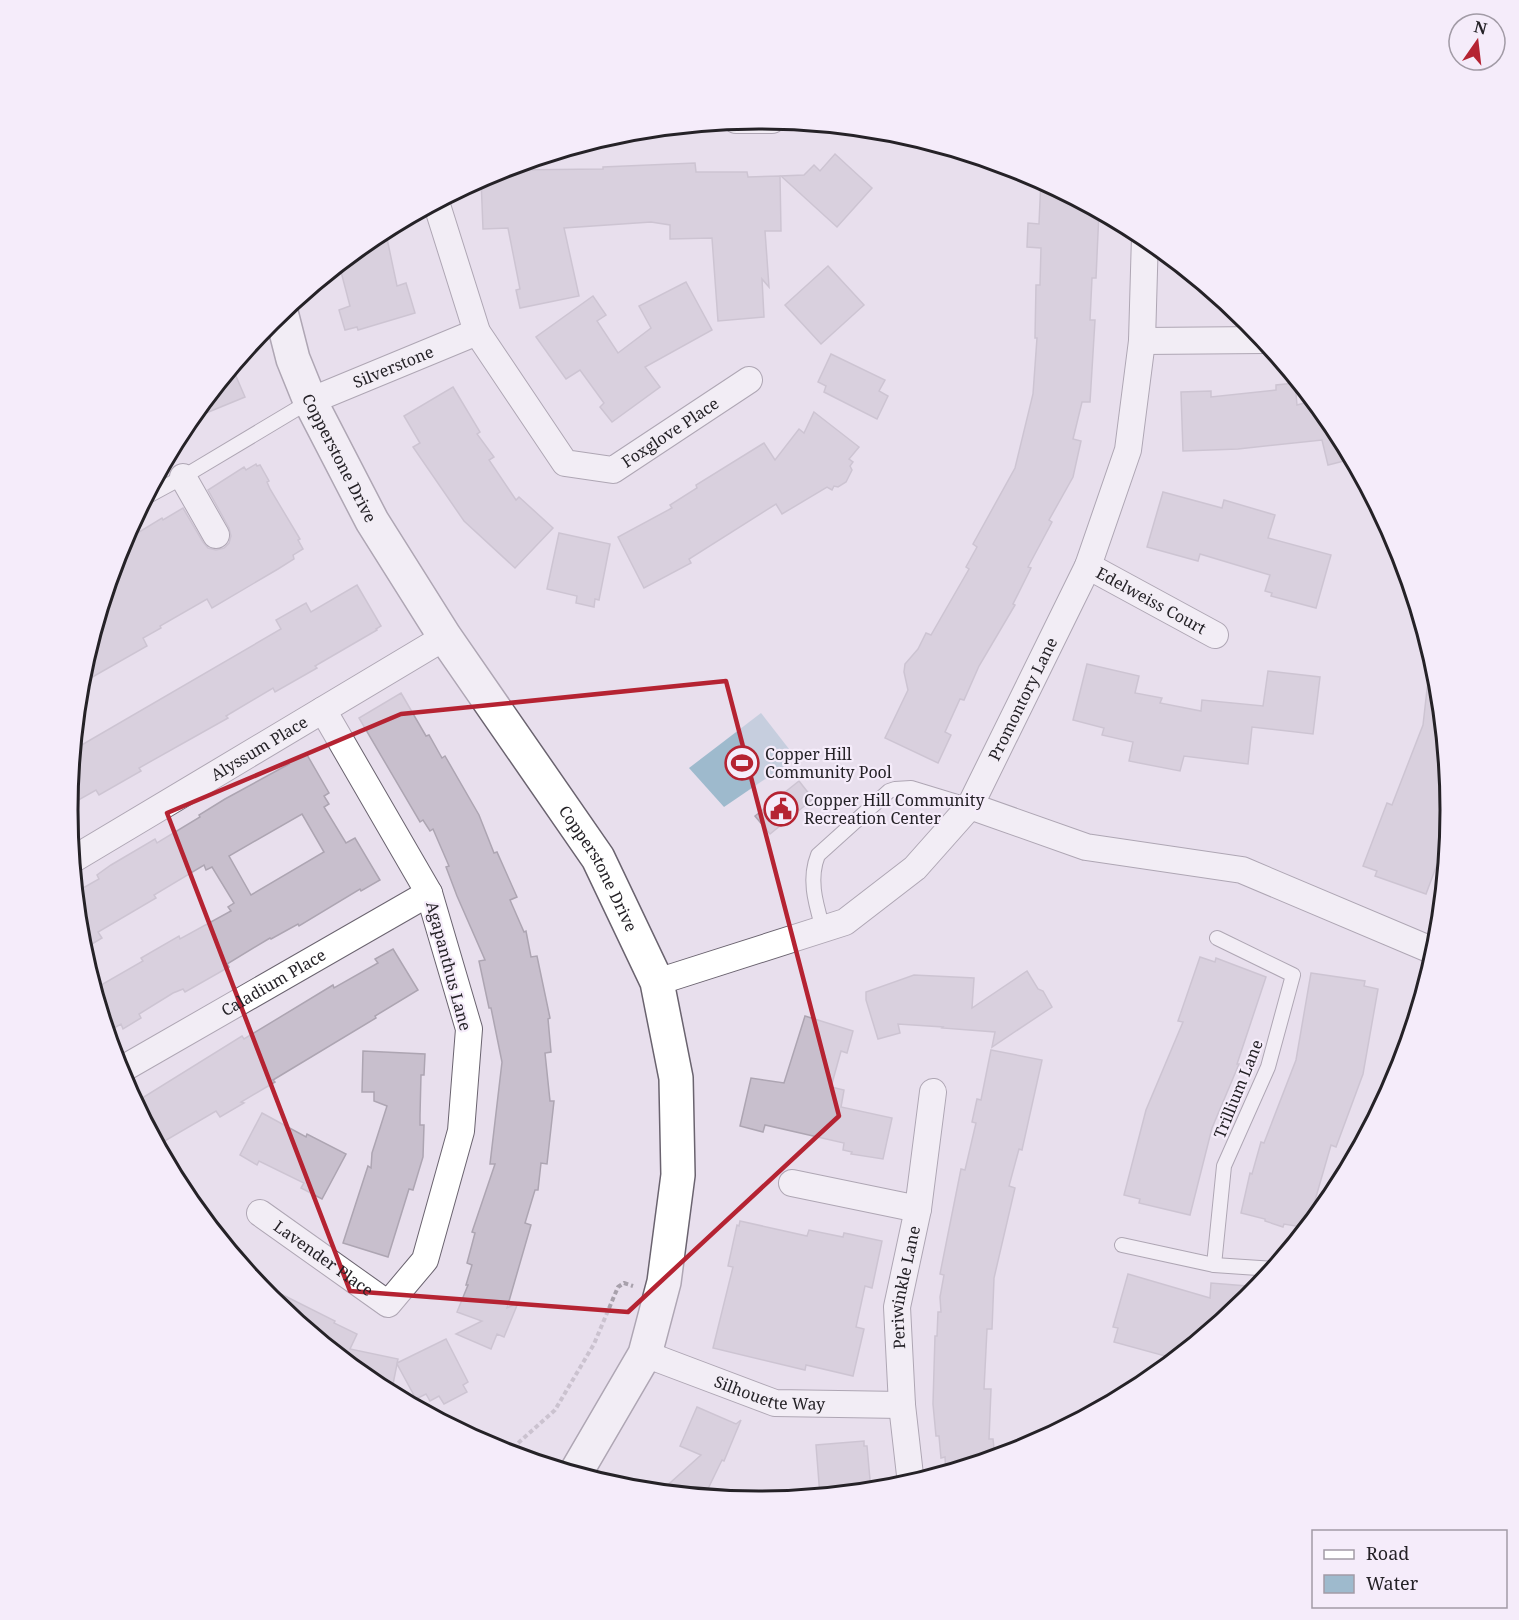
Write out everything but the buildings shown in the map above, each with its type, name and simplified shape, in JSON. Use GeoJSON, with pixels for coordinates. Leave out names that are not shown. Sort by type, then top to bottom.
{"type":"FeatureCollection","features":[{"type":"Feature","properties":{"kind":"street","name":"Foxglove Place"},"geometry":{"type":"LineString","coordinates":[[438,210],[477,332],[565,463],[613,470],[749,380]]}},
{"type":"Feature","properties":{"kind":"street","name":"Promontory Lane"},"geometry":{"type":"LineString","coordinates":[[657,982],[845,922],[915,868],[970,806],[1088,566],[1128,450],[1142,341],[1145,248]]}},
{"type":"Feature","properties":{"kind":"street","name":"Copperstone Drive"},"geometry":{"type":"LineString","coordinates":[[283,323],[293,359],[310,401],[372,521],[445,637],[597,858],[657,982],[676,1078],[678,1175],[664,1282],[645,1354],[579,1467]]}},
{"type":"Feature","properties":{"kind":"street","name":"Silverstone"},"geometry":{"type":"LineString","coordinates":[[310,401],[477,332]]}},
{"type":"Feature","properties":{"kind":"street"},"geometry":{"type":"LineString","coordinates":[[1142,341],[1252,340]]}},
{"type":"Feature","properties":{"kind":"street"},"geometry":{"type":"LineString","coordinates":[[183,477],[216,535]]}},
{"type":"Feature","properties":{"kind":"street","name":"Edelweiss Court"},"geometry":{"type":"LineString","coordinates":[[1088,566],[1215,634]]}},
{"type":"Feature","properties":{"kind":"street","name":"Alyssum Place"},"geometry":{"type":"LineString","coordinates":[[79,856],[445,637]]}},
{"type":"Feature","properties":{"kind":"street","name":"Agapanthus Lane"},"geometry":{"type":"LineString","coordinates":[[323,710],[429,892],[469,1029],[461,1131],[425,1260],[388,1304]]}},
{"type":"Feature","properties":{"kind":"street"},"geometry":{"type":"LineString","coordinates":[[970,806],[1086,847],[1242,870],[1427,948]]}},
{"type":"Feature","properties":{"kind":"street","name":"Caladium Place"},"geometry":{"type":"LineString","coordinates":[[128,1066],[429,892]]}},
{"type":"Feature","properties":{"kind":"street","name":"Periwinkle Lane"},"geometry":{"type":"LineString","coordinates":[[909,1474],[902,1405],[897,1307],[918,1209],[933,1092]]}},
{"type":"Feature","properties":{"kind":"street"},"geometry":{"type":"LineString","coordinates":[[792,1183],[918,1209]]}},
{"type":"Feature","properties":{"kind":"street","name":"Lavender Place"},"geometry":{"type":"LineString","coordinates":[[260,1213],[388,1304]]}},
{"type":"Feature","properties":{"kind":"street","name":"Silhouette Way"},"geometry":{"type":"LineString","coordinates":[[645,1354],[775,1403],[902,1405]]}},
{"type":"Feature","properties":{"kind":"lane"},"geometry":{"type":"LineString","coordinates":[[159,487],[183,477],[310,401]]}},
{"type":"Feature","properties":{"kind":"lane"},"geometry":{"type":"LineString","coordinates":[[823,929],[813,895],[814,866],[818,855],[889,791],[911,788],[970,806]]}},
{"type":"Feature","properties":{"kind":"lane","name":"Trillium Lane"},"geometry":{"type":"LineString","coordinates":[[1214,1265],[1224,1166],[1268,1067],[1293,975],[1217,938]]}},
{"type":"Feature","properties":{"kind":"lane"},"geometry":{"type":"LineString","coordinates":[[1122,1245],[1214,1265],[1263,1268]]}},
{"type":"Feature","properties":{"kind":"path"},"geometry":{"type":"LineString","coordinates":[[515,1446],[555,1410],[594,1344],[618,1287],[624,1283],[634,1286]]}},
{"type":"Feature","properties":{"kind":"highlighted area"},"geometry":{"type":"Polygon","coordinates":[[[726,681],[839,1116],[628,1312],[350,1291],[167,813],[401,714],[726,681]]]}},
{"type":"Feature","properties":{"kind":"water","name":"Copper Hill Community Pool"},"geometry":{"type":"Polygon","coordinates":[[[761,713],[796,758],[724,807],[689,768],[761,713]]]}},
{"type":"Feature","properties":{"kind":"place","name":"Copper Hill Community Pool"},"geometry":{"type":"Point","coordinates":[742,763]}},
{"type":"Feature","properties":{"kind":"place","name":"Copper Hill Community Recreation Center"},"geometry":{"type":"Point","coordinates":[781,809]}}]}
